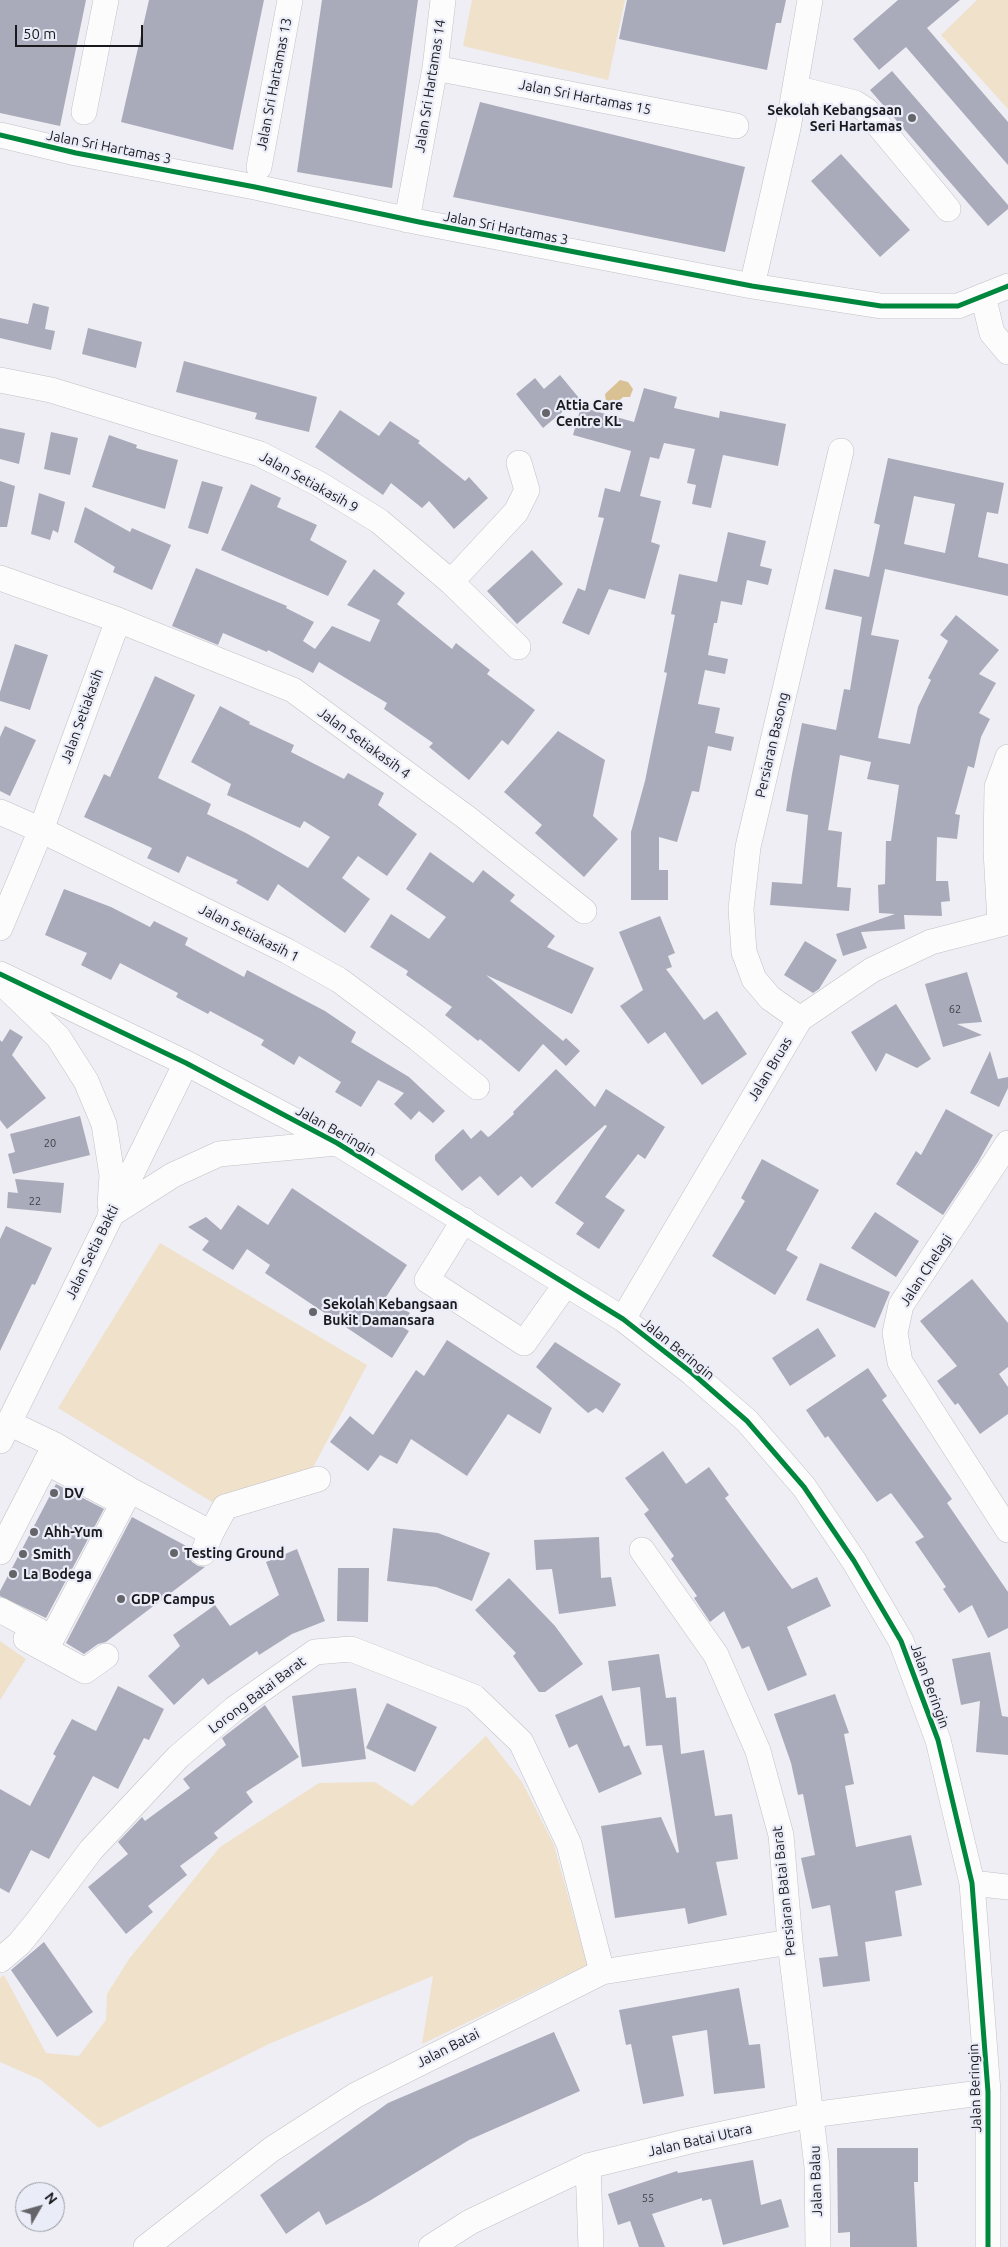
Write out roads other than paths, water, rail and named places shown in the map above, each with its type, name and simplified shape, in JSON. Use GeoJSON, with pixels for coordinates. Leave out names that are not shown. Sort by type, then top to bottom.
{"type":"FeatureCollection","features":[{"type":"Feature","properties":{"kind":"street"},"geometry":{"type":"LineString","coordinates":[[84,112],[106,0]]}},
{"type":"Feature","properties":{"kind":"street","name":"Jalan Sri Hartamas 13"},"geometry":{"type":"LineString","coordinates":[[259,167],[290,0]]}},
{"type":"Feature","properties":{"kind":"street","name":"Jalan Sri Hartamas 14"},"geometry":{"type":"LineString","coordinates":[[413,221],[416,172],[435,68],[443,0]]}},
{"type":"Feature","properties":{"kind":"street"},"geometry":{"type":"LineString","coordinates":[[752,286],[795,88],[810,0]]}},
{"type":"Feature","properties":{"kind":"street","name":"Jalan Sri Hartamas 15"},"geometry":{"type":"LineString","coordinates":[[435,68],[736,126]]}},
{"type":"Feature","properties":{"kind":"street"},"geometry":{"type":"LineString","coordinates":[[795,88],[855,104],[866,110],[948,209]]}},
{"type":"Feature","properties":{"kind":"street","name":"Jalan Sri Hartamas 3"},"geometry":{"type":"LineString","coordinates":[[0,135],[76,153],[255,187],[413,221],[752,286],[881,306],[958,306],[1001,291]]}},
{"type":"Feature","properties":{"kind":"street"},"geometry":{"type":"LineString","coordinates":[[1001,291],[992,333],[1008,352]]}},
{"type":"Feature","properties":{"kind":"street","name":"Jalan Setiakasih 9"},"geometry":{"type":"LineString","coordinates":[[0,380],[51,390],[260,454],[318,484],[379,521],[451,582],[518,647]]}},
{"type":"Feature","properties":{"kind":"street","name":"Persiaran Basong"},"geometry":{"type":"LineString","coordinates":[[800,1019],[770,998],[754,979],[744,952],[741,909],[748,847],[841,451]]}},
{"type":"Feature","properties":{"kind":"street"},"geometry":{"type":"LineString","coordinates":[[451,582],[516,512],[527,490],[519,463]]}},
{"type":"Feature","properties":{"kind":"street"},"geometry":{"type":"LineString","coordinates":[[0,578],[118,620]]}},
{"type":"Feature","properties":{"kind":"street","name":"Jalan Setiakasih"},"geometry":{"type":"LineString","coordinates":[[0,928],[40,830],[118,620]]}},
{"type":"Feature","properties":{"kind":"street","name":"Jalan Setiakasih 4"},"geometry":{"type":"LineString","coordinates":[[118,620],[293,690],[467,818],[584,912]]}},
{"type":"Feature","properties":{"kind":"street"},"geometry":{"type":"LineString","coordinates":[[1004,922],[996,850],[997,787],[1008,757]]}},
{"type":"Feature","properties":{"kind":"street","name":"Jalan Setiakasih 1"},"geometry":{"type":"LineString","coordinates":[[0,812],[287,951],[340,980],[418,1038],[477,1087]]}},
{"type":"Feature","properties":{"kind":"street","name":"Jalan Bruas"},"geometry":{"type":"LineString","coordinates":[[623,1319],[800,1019],[872,970],[922,946],[1004,922]]}},
{"type":"Feature","properties":{"kind":"street","name":"Jalan Beringin"},"geometry":{"type":"LineString","coordinates":[[0,974],[186,1063],[337,1142],[623,1319],[692,1373],[747,1421],[804,1487],[854,1561],[901,1641],[938,1740],[972,1884],[988,2092],[988,2247]]}},
{"type":"Feature","properties":{"kind":"street"},"geometry":{"type":"LineString","coordinates":[[0,982],[58,1037],[86,1081],[104,1124],[112,1175],[110,1215]]}},
{"type":"Feature","properties":{"kind":"street","name":"Jalan Setia Bakti"},"geometry":{"type":"LineString","coordinates":[[4,1432],[186,1063]]}},
{"type":"Feature","properties":{"kind":"street"},"geometry":{"type":"LineString","coordinates":[[110,1215],[173,1175],[220,1154],[337,1142]]}},
{"type":"Feature","properties":{"kind":"street","name":"Jalan Chelagi"},"geometry":{"type":"LineString","coordinates":[[1008,1143],[901,1305],[895,1333],[900,1362],[1008,1530]]}},
{"type":"Feature","properties":{"kind":"street"},"geometry":{"type":"LineString","coordinates":[[464,1220],[427,1280],[524,1343],[566,1284]]}},
{"type":"Feature","properties":{"kind":"street"},"geometry":{"type":"LineString","coordinates":[[4,1432],[51,1454],[127,1496],[207,1545],[225,1507],[318,1479]]}},
{"type":"Feature","properties":{"kind":"street"},"geometry":{"type":"LineString","coordinates":[[0,1552],[51,1454]]}},
{"type":"Feature","properties":{"kind":"street"},"geometry":{"type":"LineString","coordinates":[[0,1610],[52,1638],[127,1496]]}},
{"type":"Feature","properties":{"kind":"street","name":"Persiaran Batai Barat"},"geometry":{"type":"LineString","coordinates":[[642,1550],[716,1654],[758,1751],[781,1835],[790,1942],[811,2115]]}},
{"type":"Feature","properties":{"kind":"street"},"geometry":{"type":"LineString","coordinates":[[0,1625],[85,1671],[106,1656]]}},
{"type":"Feature","properties":{"kind":"street","name":"Lorong Batai Barat"},"geometry":{"type":"LineString","coordinates":[[0,1960],[19,1944],[91,1850],[178,1757],[234,1709],[315,1652],[351,1649],[474,1697],[521,1742],[569,1844],[602,1972]]}},
{"type":"Feature","properties":{"kind":"street"},"geometry":{"type":"LineString","coordinates":[[972,1884],[1008,1887]]}},
{"type":"Feature","properties":{"kind":"street","name":"Jalan Batai"},"geometry":{"type":"LineString","coordinates":[[146,2247],[272,2150],[356,2095],[602,1972],[790,1942]]}},
{"type":"Feature","properties":{"kind":"street","name":"Jalan Batai Utara"},"geometry":{"type":"LineString","coordinates":[[431,2247],[470,2222],[588,2166],[690,2141],[811,2115],[988,2092]]}},
{"type":"Feature","properties":{"kind":"street","name":"Jalan Balau"},"geometry":{"type":"LineString","coordinates":[[811,2115],[817,2167],[818,2247]]}},
{"type":"Feature","properties":{"kind":"street"},"geometry":{"type":"LineString","coordinates":[[588,2166],[591,2247]]}},
{"type":"Feature","properties":{"kind":"place","name":"Sekolah Kebangsaan Seri Hartamas"},"geometry":{"type":"Point","coordinates":[912,118]}},
{"type":"Feature","properties":{"kind":"place","name":"Attia Care Centre KL"},"geometry":{"type":"Point","coordinates":[546,413]}},
{"type":"Feature","properties":{"kind":"place","name":"Sekolah Kebangsaan Bukit Damansara"},"geometry":{"type":"Point","coordinates":[313,1312]}},
{"type":"Feature","properties":{"kind":"place","name":"DV"},"geometry":{"type":"Point","coordinates":[54,1493]}},
{"type":"Feature","properties":{"kind":"place","name":"Ahh-Yum"},"geometry":{"type":"Point","coordinates":[34,1532]}},
{"type":"Feature","properties":{"kind":"place","name":"Testing Ground"},"geometry":{"type":"Point","coordinates":[174,1553]}},
{"type":"Feature","properties":{"kind":"place","name":"Smith"},"geometry":{"type":"Point","coordinates":[23,1554]}},
{"type":"Feature","properties":{"kind":"place","name":"La Bodega"},"geometry":{"type":"Point","coordinates":[13,1574]}},
{"type":"Feature","properties":{"kind":"place","name":"GDP Campus"},"geometry":{"type":"Point","coordinates":[121,1599]}}]}
